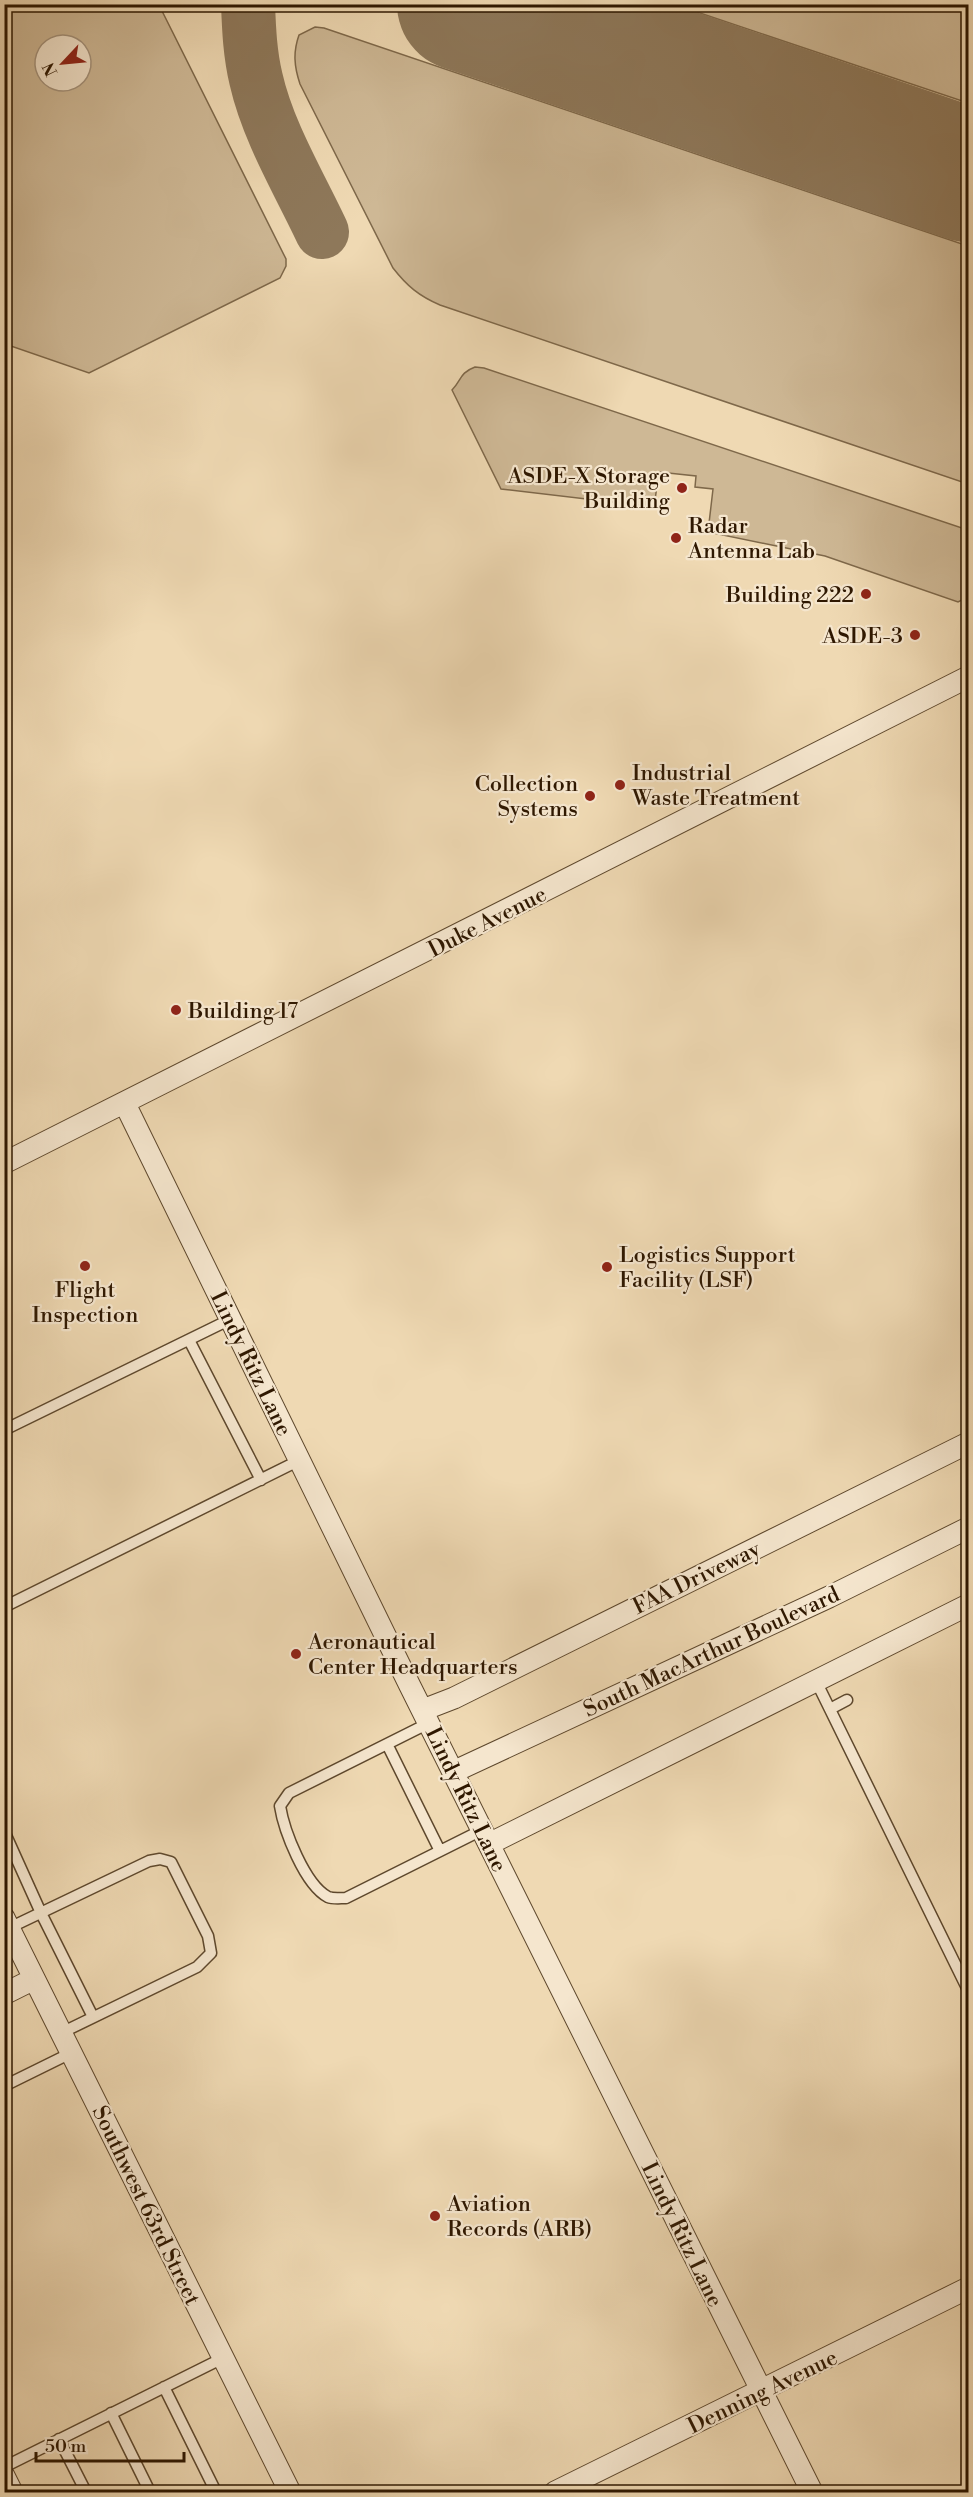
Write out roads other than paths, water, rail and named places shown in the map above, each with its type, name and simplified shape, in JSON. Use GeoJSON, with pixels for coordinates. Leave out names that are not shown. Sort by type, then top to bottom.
{"type":"FeatureCollection","features":[{"type":"Feature","properties":{"kind":"street","name":"Duke Avenue"},"geometry":{"type":"LineString","coordinates":[[4,1163],[969,677]]}},
{"type":"Feature","properties":{"kind":"street","name":"Lindy Ritz Lane"},"geometry":{"type":"LineString","coordinates":[[125,1104],[485,1837],[812,2493]]}},
{"type":"Feature","properties":{"kind":"street","name":"FAA Driveway"},"geometry":{"type":"LineString","coordinates":[[426,1717],[454,1698],[969,1443]]}},
{"type":"Feature","properties":{"kind":"street","name":"South MacArthur Boulevard"},"geometry":{"type":"LineString","coordinates":[[453,1772],[829,1597],[969,1528]]}},
{"type":"Feature","properties":{"kind":"street"},"geometry":{"type":"LineString","coordinates":[[485,1837],[816,1681],[969,1605]]}},
{"type":"Feature","properties":{"kind":"street","name":"Southwest 63rd Street"},"geometry":{"type":"LineString","coordinates":[[6,1921],[290,2493]]}},
{"type":"Feature","properties":{"kind":"street"},"geometry":{"type":"LineString","coordinates":[[4,1994],[34,1979]]}},
{"type":"Feature","properties":{"kind":"street","name":"Denning Avenue"},"geometry":{"type":"LineString","coordinates":[[555,2493],[969,2288]]}},
{"type":"Feature","properties":{"kind":"street"},"geometry":{"type":"LineString","coordinates":[[4,2476],[12,2493]]}},
{"type":"Feature","properties":{"kind":"lane"},"geometry":{"type":"LineString","coordinates":[[4,1430],[231,1319]]}},
{"type":"Feature","properties":{"kind":"lane"},"geometry":{"type":"LineString","coordinates":[[189,1340],[261,1480]]}},
{"type":"Feature","properties":{"kind":"lane"},"geometry":{"type":"LineString","coordinates":[[4,1607],[300,1460]]}},
{"type":"Feature","properties":{"kind":"lane"},"geometry":{"type":"LineString","coordinates":[[816,1681],[969,1990]]}},
{"type":"Feature","properties":{"kind":"lane"},"geometry":{"type":"LineString","coordinates":[[830,1709],[847,1700]]}},
{"type":"Feature","properties":{"kind":"lane"},"geometry":{"type":"LineString","coordinates":[[426,1717],[387,1744],[289,1793],[280,1806],[284,1828],[314,1886],[329,1898],[346,1898],[440,1851],[485,1837]]}},
{"type":"Feature","properties":{"kind":"lane"},"geometry":{"type":"LineString","coordinates":[[387,1744],[440,1851]]}},
{"type":"Feature","properties":{"kind":"lane"},"geometry":{"type":"LineString","coordinates":[[4,1831],[41,1913],[93,2017]]}},
{"type":"Feature","properties":{"kind":"lane"},"geometry":{"type":"LineString","coordinates":[[6,1921],[41,1913],[148,1861],[160,1859],[171,1862],[208,1936],[211,1953],[197,1967],[61,2033]]}},
{"type":"Feature","properties":{"kind":"lane"},"geometry":{"type":"LineString","coordinates":[[4,2086],[71,2053]]}},
{"type":"Feature","properties":{"kind":"lane"},"geometry":{"type":"LineString","coordinates":[[4,2467],[223,2358]]}},
{"type":"Feature","properties":{"kind":"lane"},"geometry":{"type":"LineString","coordinates":[[164,2387],[216,2493]]}},
{"type":"Feature","properties":{"kind":"lane"},"geometry":{"type":"LineString","coordinates":[[111,2413],[150,2493]]}},
{"type":"Feature","properties":{"kind":"lane"},"geometry":{"type":"LineString","coordinates":[[59,2439],[86,2493]]}},
{"type":"Feature","properties":{"kind":"place","name":"ASDE-X Storage Building"},"geometry":{"type":"Point","coordinates":[682,488]}},
{"type":"Feature","properties":{"kind":"place","name":"Radar Antenna Lab"},"geometry":{"type":"Point","coordinates":[676,538]}},
{"type":"Feature","properties":{"kind":"place","name":"Building 222"},"geometry":{"type":"Point","coordinates":[866,594]}},
{"type":"Feature","properties":{"kind":"place","name":"ASDE-3"},"geometry":{"type":"Point","coordinates":[915,635]}},
{"type":"Feature","properties":{"kind":"place","name":"Industrial Waste Treatment"},"geometry":{"type":"Point","coordinates":[620,785]}},
{"type":"Feature","properties":{"kind":"place","name":"Collection Systems"},"geometry":{"type":"Point","coordinates":[590,796]}},
{"type":"Feature","properties":{"kind":"place","name":"Building 17"},"geometry":{"type":"Point","coordinates":[176,1010]}},
{"type":"Feature","properties":{"kind":"place","name":"Flight Inspection"},"geometry":{"type":"Point","coordinates":[85,1266]}},
{"type":"Feature","properties":{"kind":"place","name":"Logistics Support Facility (LSF)"},"geometry":{"type":"Point","coordinates":[607,1267]}},
{"type":"Feature","properties":{"kind":"place","name":"Aeronautical Center Headquarters"},"geometry":{"type":"Point","coordinates":[296,1654]}},
{"type":"Feature","properties":{"kind":"place","name":"Aviation Records (ARB)"},"geometry":{"type":"Point","coordinates":[435,2216]}}]}
